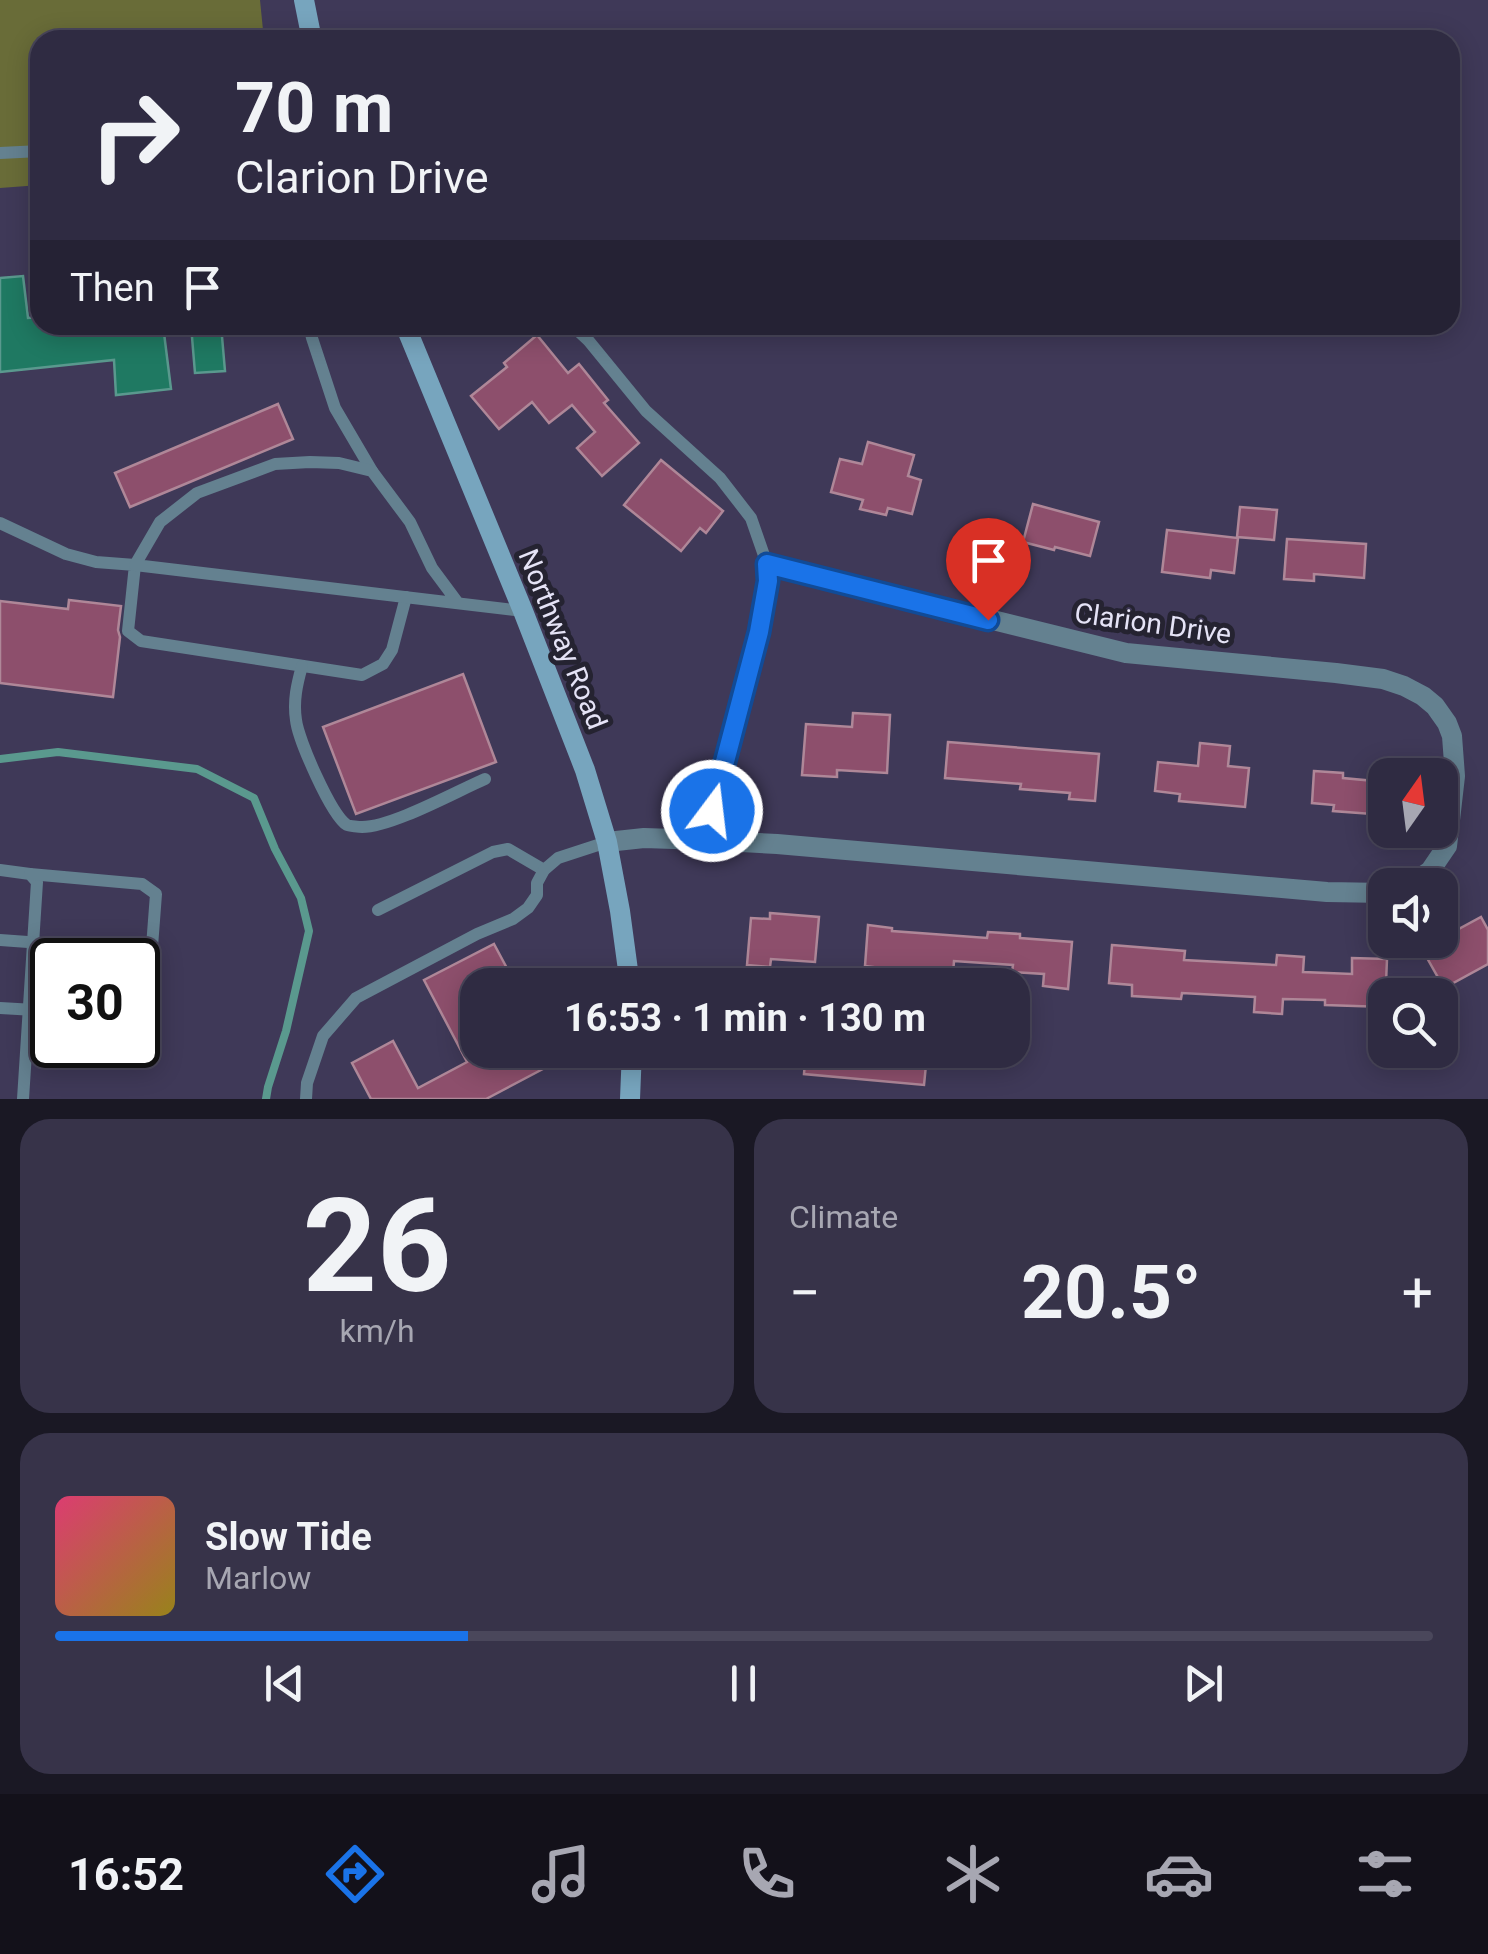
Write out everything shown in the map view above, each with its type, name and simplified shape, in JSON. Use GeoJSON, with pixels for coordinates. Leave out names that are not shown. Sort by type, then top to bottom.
{"type":"FeatureCollection","features":[{"type":"Feature","properties":{"kind":"street"},"geometry":{"type":"LineString","coordinates":[[304,0],[313,30]]}},
{"type":"Feature","properties":{"kind":"street","name":"Northway Road"},"geometry":{"type":"LineString","coordinates":[[410,335],[585,770],[607,842],[628,968]]}},
{"type":"Feature","properties":{"kind":"street"},"geometry":{"type":"LineString","coordinates":[[704,840],[759,632],[767,564]]}},
{"type":"Feature","properties":{"kind":"street","name":"Clarion Drive"},"geometry":{"type":"LineString","coordinates":[[767,564],[1126,653],[1336,673],[1404,686],[1435,706],[1452,736],[1454,776],[1447,846],[1432,868]]}},
{"type":"Feature","properties":{"kind":"street"},"geometry":{"type":"LineString","coordinates":[[607,842],[644,838],[777,844],[1368,893]]}},
{"type":"Feature","properties":{"kind":"street"},"geometry":{"type":"LineString","coordinates":[[630,1099],[631,1068]]}},
{"type":"Feature","properties":{"kind":"lane"},"geometry":{"type":"LineString","coordinates":[[0,153],[30,152]]}},
{"type":"Feature","properties":{"kind":"lane"},"geometry":{"type":"LineString","coordinates":[[312,335],[335,408],[372,471],[410,522],[432,568],[458,603]]}},
{"type":"Feature","properties":{"kind":"lane"},"geometry":{"type":"LineString","coordinates":[[583,335],[646,410],[720,478],[751,518],[767,564]]}},
{"type":"Feature","properties":{"kind":"lane"},"geometry":{"type":"LineString","coordinates":[[372,471],[339,463],[275,464],[197,493],[160,522],[136,564],[128,631],[141,641],[362,675],[383,664],[392,650],[406,597]]}},
{"type":"Feature","properties":{"kind":"lane"},"geometry":{"type":"LineString","coordinates":[[0,524],[66,554],[96,562],[523,611]]}},
{"type":"Feature","properties":{"kind":"lane"},"geometry":{"type":"LineString","coordinates":[[302,666],[295,695],[296,723],[336,814],[348,826],[363,828],[388,823],[486,779]]}},
{"type":"Feature","properties":{"kind":"lane"},"geometry":{"type":"LineString","coordinates":[[306,1099],[323,1036],[356,998],[513,919],[528,908],[537,895],[537,882],[544,870],[558,858],[607,842]]}},
{"type":"Feature","properties":{"kind":"lane"},"geometry":{"type":"LineString","coordinates":[[378,910],[492,852],[508,849],[544,870]]}},
{"type":"Feature","properties":{"kind":"lane"},"geometry":{"type":"LineString","coordinates":[[0,870],[142,884],[156,894],[153,938]]}},
{"type":"Feature","properties":{"kind":"lane"},"geometry":{"type":"LineString","coordinates":[[30,874],[37,882],[32,938]]}},
{"type":"Feature","properties":{"kind":"lane"},"geometry":{"type":"LineString","coordinates":[[0,940],[30,942]]}},
{"type":"Feature","properties":{"kind":"lane"},"geometry":{"type":"LineString","coordinates":[[23,1099],[30,976]]}},
{"type":"Feature","properties":{"kind":"lane"},"geometry":{"type":"LineString","coordinates":[[0,1008],[28,1010]]}},
{"type":"Feature","properties":{"kind":"shaded area"},"geometry":{"type":"Polygon","coordinates":[[[0,0],[260,0],[263,30],[30,30],[30,186],[0,188],[0,0]]]}},
{"type":"Feature","properties":{"kind":"shaded area"},"geometry":{"type":"Polygon","coordinates":[[[23,276],[30,335],[164,335],[171,389],[116,395],[114,360],[0,372],[0,278],[23,276]]]}},
{"type":"Feature","properties":{"kind":"shaded area"},"geometry":{"type":"Polygon","coordinates":[[[192,335],[222,335],[225,371],[195,373],[192,335]]]}},
{"type":"Feature","properties":{"kind":"building"},"geometry":{"type":"Polygon","coordinates":[[[537,335],[568,373],[579,364],[608,400],[604,403],[639,443],[602,476],[577,448],[595,432],[572,405],[549,423],[532,402],[499,429],[471,396],[507,367],[504,363],[537,335]]]}},
{"type":"Feature","properties":{"kind":"building"},"geometry":{"type":"Polygon","coordinates":[[[278,404],[293,439],[130,507],[115,473],[278,404]]]}},
{"type":"Feature","properties":{"kind":"building"},"geometry":{"type":"Polygon","coordinates":[[[868,442],[914,455],[908,476],[921,480],[912,514],[888,508],[886,515],[860,509],[863,500],[831,492],[840,459],[862,464],[868,442]]]}},
{"type":"Feature","properties":{"kind":"building"},"geometry":{"type":"Polygon","coordinates":[[[661,460],[723,511],[706,533],[700,528],[681,551],[624,505],[661,460]]]}},
{"type":"Feature","properties":{"kind":"building"},"geometry":{"type":"Polygon","coordinates":[[[1033,504],[1099,522],[1090,556],[1023,542],[1033,504]]]}},
{"type":"Feature","properties":{"kind":"building"},"geometry":{"type":"Polygon","coordinates":[[[1240,507],[1277,510],[1274,540],[1237,537],[1240,507]]]}},
{"type":"Feature","properties":{"kind":"building"},"geometry":{"type":"Polygon","coordinates":[[[1167,530],[1238,538],[1234,573],[1211,570],[1210,578],[1162,572],[1167,530]]]}},
{"type":"Feature","properties":{"kind":"building"},"geometry":{"type":"Polygon","coordinates":[[[1287,539],[1366,544],[1364,578],[1314,574],[1314,581],[1284,579],[1287,539]]]}},
{"type":"Feature","properties":{"kind":"building"},"geometry":{"type":"Polygon","coordinates":[[[69,600],[121,606],[113,697],[0,683],[0,601],[68,609],[69,600]]]}},
{"type":"Feature","properties":{"kind":"building"},"geometry":{"type":"Polygon","coordinates":[[[463,674],[496,762],[356,814],[323,727],[463,674]]]}},
{"type":"Feature","properties":{"kind":"building"},"geometry":{"type":"Polygon","coordinates":[[[853,713],[890,715],[887,773],[837,770],[837,777],[802,775],[806,724],[852,727],[853,713]]]}},
{"type":"Feature","properties":{"kind":"building"},"geometry":{"type":"Polygon","coordinates":[[[948,742],[1099,754],[1095,801],[1069,799],[1070,793],[1020,789],[1021,784],[945,778],[948,742]]]}},
{"type":"Feature","properties":{"kind":"building"},"geometry":{"type":"Polygon","coordinates":[[[1200,743],[1230,746],[1228,766],[1249,768],[1245,807],[1179,801],[1180,794],[1155,791],[1158,762],[1198,766],[1200,743]]]}},
{"type":"Feature","properties":{"kind":"building"},"geometry":{"type":"Polygon","coordinates":[[[1314,771],[1368,780],[1368,814],[1333,811],[1334,805],[1312,803],[1314,771]]]}},
{"type":"Feature","properties":{"kind":"building"},"geometry":{"type":"Polygon","coordinates":[[[770,913],[819,917],[815,962],[771,959],[770,967],[747,965],[751,918],[770,919],[770,913]]]}},
{"type":"Feature","properties":{"kind":"building"},"geometry":{"type":"Polygon","coordinates":[[[1481,917],[1488,930],[1488,964],[1458,980],[1438,978],[1427,958],[1458,958],[1458,929],[1481,917]]]}},
{"type":"Feature","properties":{"kind":"building"},"geometry":{"type":"Polygon","coordinates":[[[868,925],[892,931],[987,938],[988,932],[1072,942],[1068,989],[1043,986],[1044,974],[1030,973],[1030,968],[1013,968],[1013,965],[954,961],[953,968],[865,966],[868,925]]]}},
{"type":"Feature","properties":{"kind":"building"},"geometry":{"type":"Polygon","coordinates":[[[494,944],[507,968],[460,968],[460,1049],[424,980],[494,944]]]}},
{"type":"Feature","properties":{"kind":"building"},"geometry":{"type":"Polygon","coordinates":[[[1112,945],[1185,951],[1184,960],[1276,965],[1277,955],[1304,957],[1303,972],[1352,974],[1352,958],[1387,959],[1386,978],[1368,978],[1368,1006],[1283,999],[1282,1014],[1254,1012],[1255,997],[1182,993],[1181,999],[1132,996],[1132,985],[1109,983],[1112,945]]]}},
{"type":"Feature","properties":{"kind":"building"},"geometry":{"type":"Polygon","coordinates":[[[393,1041],[418,1088],[460,1066],[545,1068],[486,1099],[371,1099],[352,1063],[393,1041]]]}},
{"type":"Feature","properties":{"kind":"building"},"geometry":{"type":"Polygon","coordinates":[[[804,1068],[926,1068],[924,1085],[804,1074],[804,1068]]]}},
{"type":"Feature","properties":{"kind":"waterway"},"geometry":{"type":"LineString","coordinates":[[0,759],[58,752],[197,769],[254,798],[301,898],[309,931],[266,1099]]}},
{"type":"Feature","properties":{"kind":"route"},"geometry":{"type":"LineString","coordinates":[[712,811],[759,632],[767,564],[988,620]]}}]}
